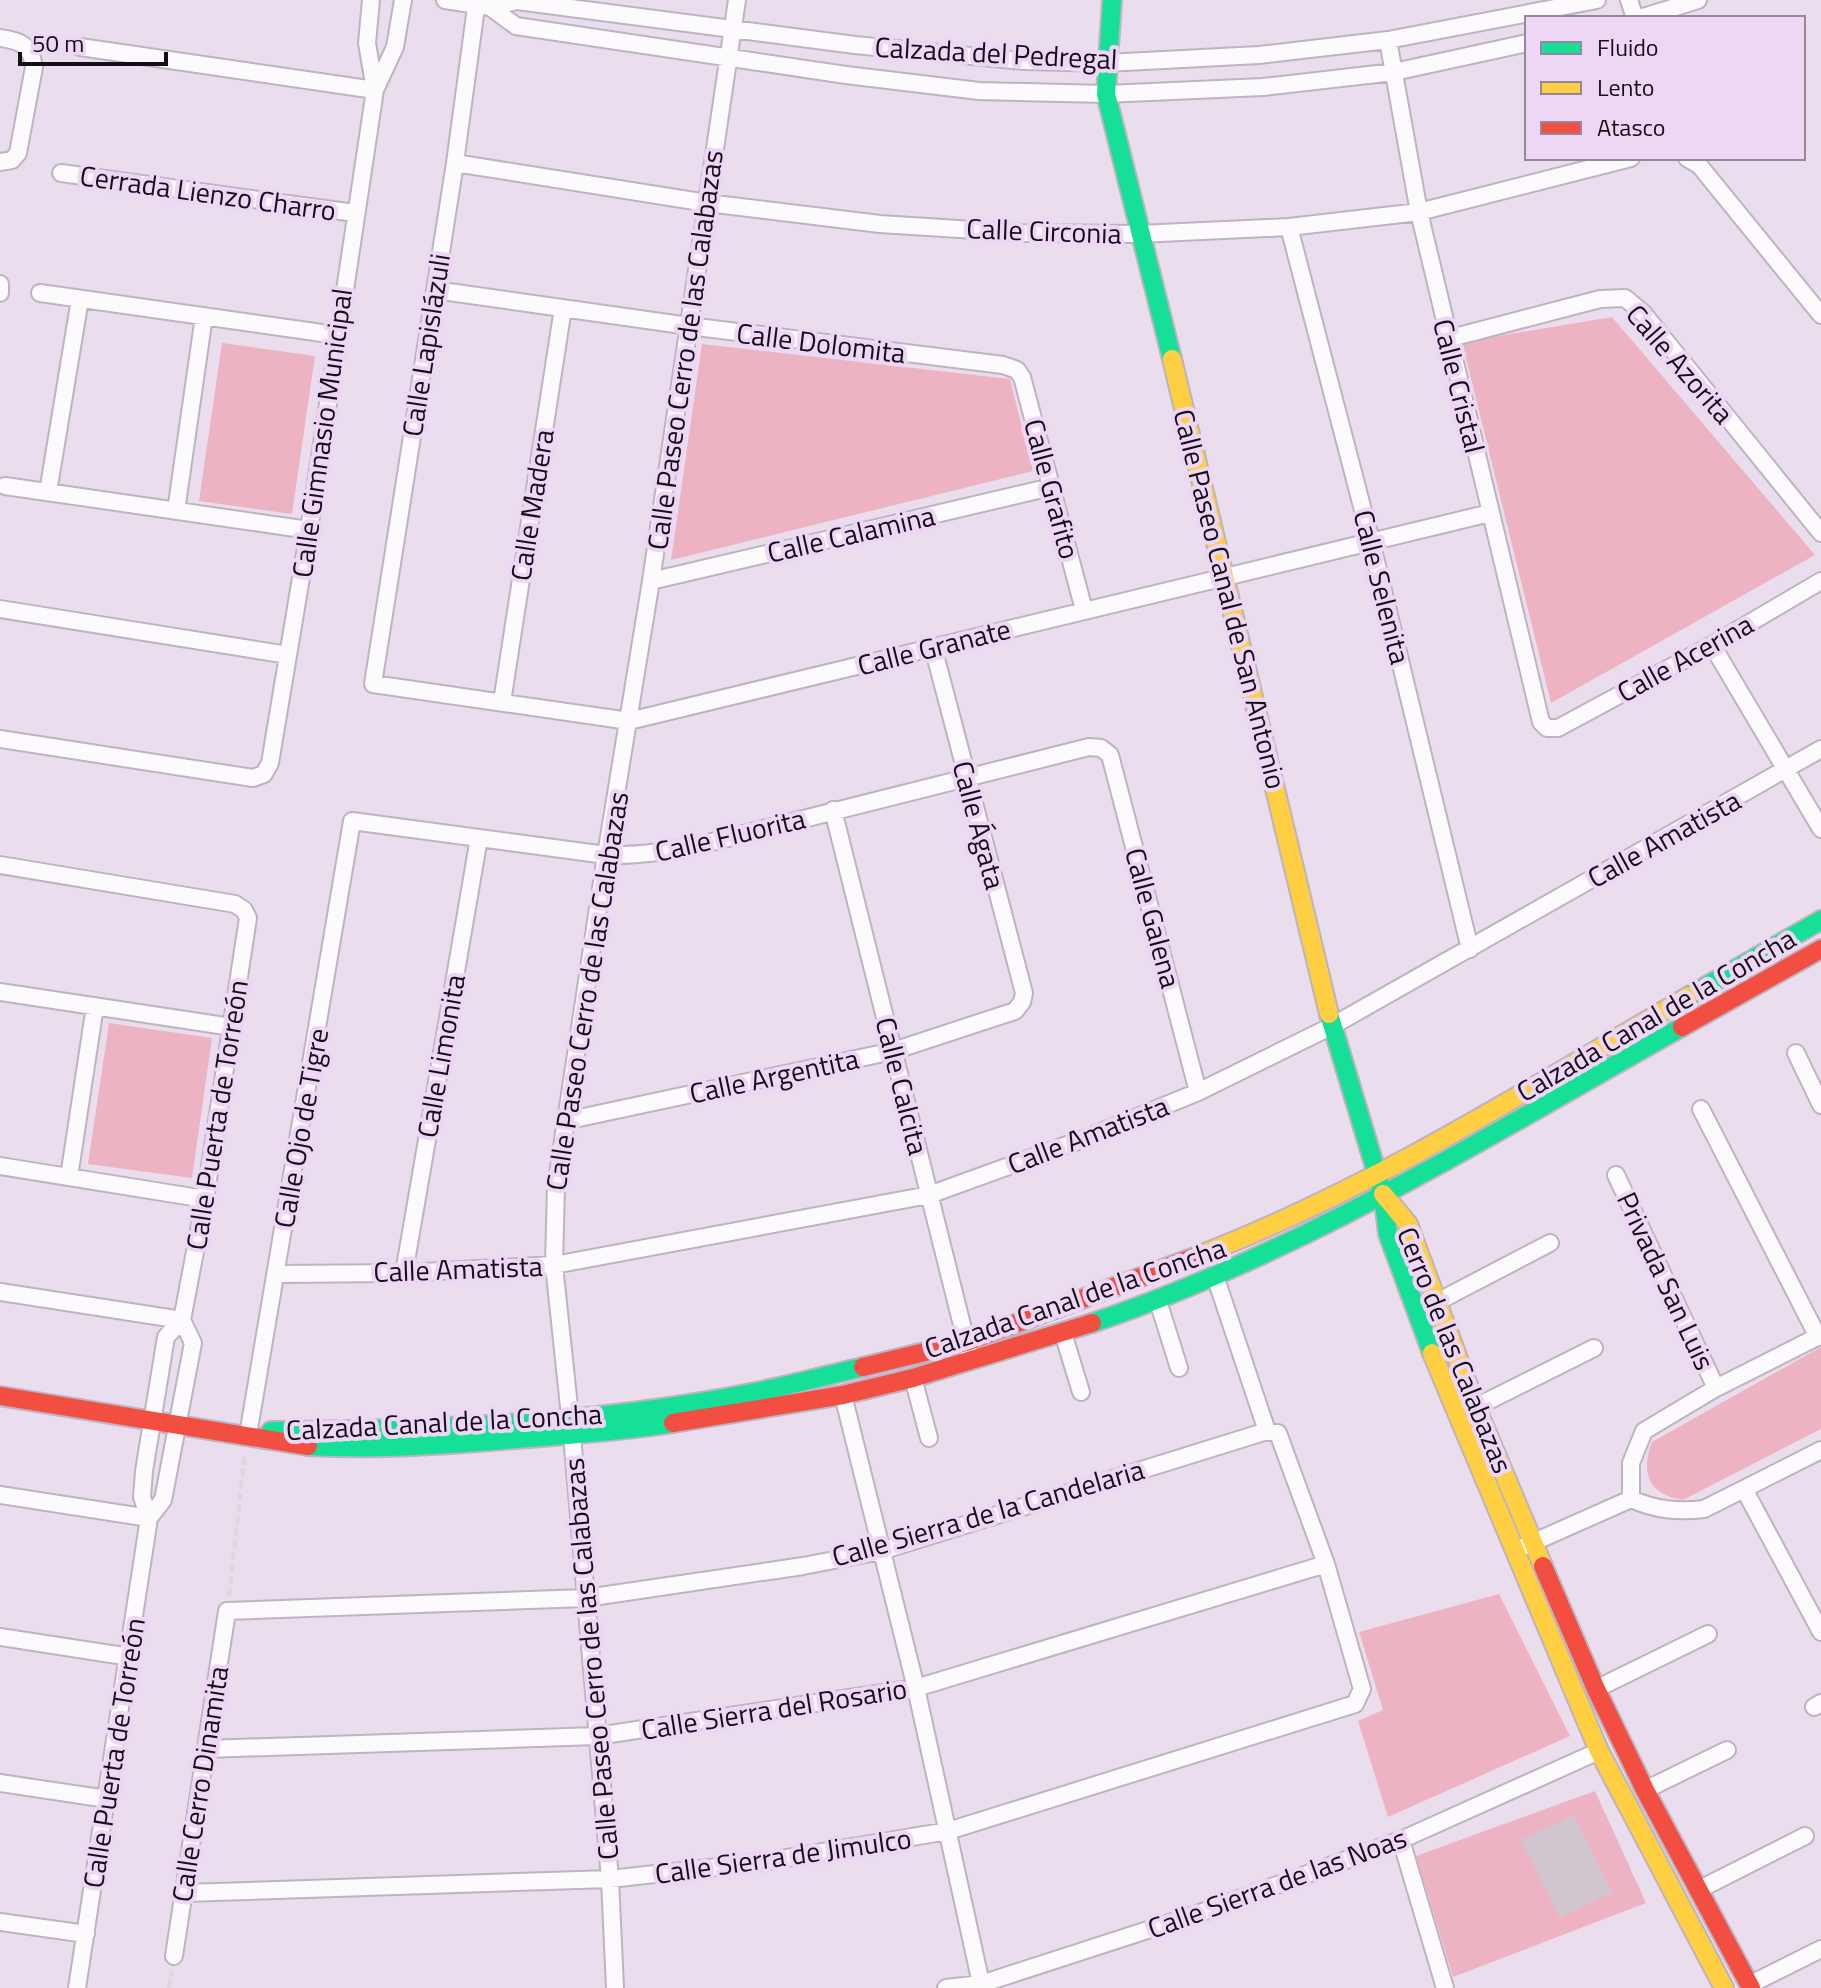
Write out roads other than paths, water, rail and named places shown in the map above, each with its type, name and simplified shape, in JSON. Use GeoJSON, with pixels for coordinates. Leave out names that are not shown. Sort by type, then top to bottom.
{"type":"FeatureCollection","features":[{"type":"Feature","properties":{"kind":"street","name":"Calle Gimnasio Municipal"},"geometry":{"type":"LineString","coordinates":[[371,0],[367,43],[375,90]]}},
{"type":"Feature","properties":{"kind":"street","name":"Calle Gimnasio Municipal"},"geometry":{"type":"LineString","coordinates":[[0,739],[253,778],[264,774],[270,763],[309,530],[375,90],[395,47],[403,0]]}},
{"type":"Feature","properties":{"kind":"street","name":"Calzada del Pedregal"},"geometry":{"type":"LineString","coordinates":[[445,0],[481,4],[517,1],[855,45],[1024,61],[1106,63],[1259,55],[1388,40],[1597,0]]}},
{"type":"Feature","properties":{"kind":"street","name":"Calle Paseo Cerro de las Calabazas"},"geometry":{"type":"LineString","coordinates":[[615,1988],[610,1879],[554,1265],[556,1187],[651,581],[737,0]]}},
{"type":"Feature","properties":{"kind":"street","name":"Calle Paseo Canal de San Antonio"},"geometry":{"type":"LineString","coordinates":[[1112,0],[1106,94],[1226,576],[1332,1026],[1383,1194]]}},
{"type":"Feature","properties":{"kind":"street"},"geometry":{"type":"LineString","coordinates":[[1645,16],[1698,0]]}},
{"type":"Feature","properties":{"kind":"street","name":"Calzada del Pedregal"},"geometry":{"type":"LineString","coordinates":[[481,4],[516,26],[979,91],[1106,94],[1263,87],[1394,72],[1525,43]]}},
{"type":"Feature","properties":{"kind":"street","name":"Calle Lapislázuli"},"geometry":{"type":"LineString","coordinates":[[373,684],[481,4]]}},
{"type":"Feature","properties":{"kind":"street"},"geometry":{"type":"LineString","coordinates":[[0,38],[26,48],[32,54],[34,67],[18,153],[12,160],[0,162]]}},
{"type":"Feature","properties":{"kind":"street","name":"Calle Cristal"},"geometry":{"type":"LineString","coordinates":[[1388,40],[1419,212],[1447,339],[1541,722],[1547,728]]}},
{"type":"Feature","properties":{"kind":"street"},"geometry":{"type":"LineString","coordinates":[[80,47],[375,90]]}},
{"type":"Feature","properties":{"kind":"street","name":"Calle Circonia"},"geometry":{"type":"LineString","coordinates":[[455,163],[707,203],[880,224],[1022,233],[1139,234],[1289,227],[1419,212],[1623,160]]}},
{"type":"Feature","properties":{"kind":"street"},"geometry":{"type":"LineString","coordinates":[[1690,160],[1699,165],[1821,315]]}},
{"type":"Feature","properties":{"kind":"street","name":"Cerrada Lienzo Charro"},"geometry":{"type":"LineString","coordinates":[[61,173],[355,213]]}},
{"type":"Feature","properties":{"kind":"street","name":"Calle Selenita"},"geometry":{"type":"LineString","coordinates":[[1289,227],[1371,541],[1470,949]]}},
{"type":"Feature","properties":{"kind":"street"},"geometry":{"type":"LineString","coordinates":[[0,284],[0,293]]}},
{"type":"Feature","properties":{"kind":"street","name":"Calle Dolomita"},"geometry":{"type":"LineString","coordinates":[[435,290],[689,326],[1003,365],[1017,370]]}},
{"type":"Feature","properties":{"kind":"street"},"geometry":{"type":"LineString","coordinates":[[40,293],[336,335]]}},
{"type":"Feature","properties":{"kind":"street","name":"Calle Azorita"},"geometry":{"type":"LineString","coordinates":[[1447,339],[1600,299],[1625,298],[1643,313],[1821,533]]}},
{"type":"Feature","properties":{"kind":"street"},"geometry":{"type":"LineString","coordinates":[[48,492],[80,299]]}},
{"type":"Feature","properties":{"kind":"street","name":"Calle Madera"},"geometry":{"type":"LineString","coordinates":[[502,702],[563,308]]}},
{"type":"Feature","properties":{"kind":"street"},"geometry":{"type":"LineString","coordinates":[[176,511],[204,316]]}},
{"type":"Feature","properties":{"kind":"street","name":"Calle Grafito"},"geometry":{"type":"LineString","coordinates":[[1017,370],[1022,377],[1084,610]]}},
{"type":"Feature","properties":{"kind":"street"},"geometry":{"type":"LineString","coordinates":[[5,486],[309,530]]}},
{"type":"Feature","properties":{"kind":"street","name":"Calle Calamina"},"geometry":{"type":"LineString","coordinates":[[651,581],[1051,487]]}},
{"type":"Feature","properties":{"kind":"street","name":"Calle Granate"},"geometry":{"type":"LineString","coordinates":[[373,684],[629,721],[1490,513]]}},
{"type":"Feature","properties":{"kind":"street","name":"Calle Acerina"},"geometry":{"type":"LineString","coordinates":[[1547,728],[1558,728],[1712,645],[1821,581]]}},
{"type":"Feature","properties":{"kind":"street"},"geometry":{"type":"LineString","coordinates":[[0,609],[288,655]]}},
{"type":"Feature","properties":{"kind":"street"},"geometry":{"type":"LineString","coordinates":[[1712,645],[1821,829]]}},
{"type":"Feature","properties":{"kind":"street","name":"Calle Ágata"},"geometry":{"type":"LineString","coordinates":[[933,647],[1024,993],[1022,1002]]}},
{"type":"Feature","properties":{"kind":"street","name":"Calle Fluorita"},"geometry":{"type":"LineString","coordinates":[[352,821],[606,855],[667,853],[1089,747],[1101,748]]}},
{"type":"Feature","properties":{"kind":"street","name":"Calle Galena"},"geometry":{"type":"LineString","coordinates":[[1101,748],[1110,755],[1198,1092]]}},
{"type":"Feature","properties":{"kind":"street","name":"Calle Amatista"},"geometry":{"type":"LineString","coordinates":[[276,1274],[404,1273],[554,1265],[929,1195],[1086,1138],[1198,1092],[1332,1026],[1821,749]]}},
{"type":"Feature","properties":{"kind":"street","name":"Calle Calcita"},"geometry":{"type":"LineString","coordinates":[[833,810],[971,1362]]}},
{"type":"Feature","properties":{"kind":"street","name":"Calle Ojo de Tigre"},"geometry":{"type":"LineString","coordinates":[[251,1436],[352,821]]}},
{"type":"Feature","properties":{"kind":"street","name":"Calle Limonita"},"geometry":{"type":"LineString","coordinates":[[404,1273],[479,838]]}},
{"type":"Feature","properties":{"kind":"street","name":"Calle Puerta de Torreón"},"geometry":{"type":"LineString","coordinates":[[0,865],[235,904],[244,910],[248,918],[205,1199],[182,1320],[166,1337],[142,1497],[149,1518],[130,1657],[77,1988]]}},
{"type":"Feature","properties":{"kind":"street","name":"Calzada Canal de la Concha"},"geometry":{"type":"LineString","coordinates":[[571,1427],[756,1392],[966,1342],[1239,1240],[1376,1176],[1821,920]]}},
{"type":"Feature","properties":{"kind":"street","name":"Calzada Canal de la Concha"},"geometry":{"type":"LineString","coordinates":[[0,1396],[251,1436],[274,1430],[571,1427],[709,1419],[843,1395],[913,1378],[1158,1301],[1215,1276],[1383,1194],[1821,949]]}},
{"type":"Feature","properties":{"kind":"street"},"geometry":{"type":"LineString","coordinates":[[0,992],[232,1027]]}},
{"type":"Feature","properties":{"kind":"street","name":"Calle Argentita"},"geometry":{"type":"LineString","coordinates":[[565,1121],[893,1051],[1015,1011],[1022,1002]]}},
{"type":"Feature","properties":{"kind":"street"},"geometry":{"type":"LineString","coordinates":[[69,1177],[95,1006]]}},
{"type":"Feature","properties":{"kind":"street"},"geometry":{"type":"LineString","coordinates":[[1796,1053],[1821,1105]]}},
{"type":"Feature","properties":{"kind":"street"},"geometry":{"type":"LineString","coordinates":[[1631,1499],[1631,1463],[1644,1431],[1716,1388],[1819,1336],[1701,1109]]}},
{"type":"Feature","properties":{"kind":"street"},"geometry":{"type":"LineString","coordinates":[[0,1166],[205,1199]]}},
{"type":"Feature","properties":{"kind":"street","name":"Privada San Luis"},"geometry":{"type":"LineString","coordinates":[[1616,1175],[1716,1388]]}},
{"type":"Feature","properties":{"kind":"street","name":"Cerro de las Calabazas"},"geometry":{"type":"LineString","coordinates":[[1383,1194],[1408,1224],[1476,1407],[1596,1689],[1645,1790],[1750,1986]]}},
{"type":"Feature","properties":{"kind":"street","name":"Cerro de las Calabazas"},"geometry":{"type":"LineString","coordinates":[[1383,1194],[1388,1234],[1414,1310],[1513,1552],[1599,1751],[1724,1988]]}},
{"type":"Feature","properties":{"kind":"street"},"geometry":{"type":"LineString","coordinates":[[1437,1302],[1550,1243]]}},
{"type":"Feature","properties":{"kind":"street"},"geometry":{"type":"LineString","coordinates":[[1215,1276],[1267,1431],[1278,1433],[1326,1564]]}},
{"type":"Feature","properties":{"kind":"street"},"geometry":{"type":"LineString","coordinates":[[0,1292],[182,1320]]}},
{"type":"Feature","properties":{"kind":"street"},"geometry":{"type":"LineString","coordinates":[[1158,1301],[1179,1368]]}},
{"type":"Feature","properties":{"kind":"street","name":"Calle Puerta de Torreón"},"geometry":{"type":"LineString","coordinates":[[149,1518],[163,1500],[193,1343],[182,1320]]}},
{"type":"Feature","properties":{"kind":"street"},"geometry":{"type":"LineString","coordinates":[[1063,1333],[1081,1392]]}},
{"type":"Feature","properties":{"kind":"street"},"geometry":{"type":"LineString","coordinates":[[1476,1407],[1594,1348]]}},
{"type":"Feature","properties":{"kind":"street"},"geometry":{"type":"LineString","coordinates":[[913,1378],[929,1438]]}},
{"type":"Feature","properties":{"kind":"street"},"geometry":{"type":"LineString","coordinates":[[843,1395],[916,1688],[981,1986]]}},
{"type":"Feature","properties":{"kind":"street","name":"Calle Sierra de la Candelaria"},"geometry":{"type":"LineString","coordinates":[[227,1611],[586,1598],[710,1581],[881,1551],[1267,1431]]}},
{"type":"Feature","properties":{"kind":"street"},"geometry":{"type":"LineString","coordinates":[[1513,1552],[1631,1499],[1663,1510],[1684,1512],[1704,1509],[1821,1450]]}},
{"type":"Feature","properties":{"kind":"street"},"geometry":{"type":"LineString","coordinates":[[1744,1489],[1821,1632]]}},
{"type":"Feature","properties":{"kind":"street"},"geometry":{"type":"LineString","coordinates":[[0,1495],[149,1518]]}},
{"type":"Feature","properties":{"kind":"street","name":"Calle Sierra del Rosario"},"geometry":{"type":"LineString","coordinates":[[206,1749],[597,1736],[916,1688],[1326,1564]]}},
{"type":"Feature","properties":{"kind":"street","name":"Calle Sierra de Jimulco"},"geometry":{"type":"LineString","coordinates":[[184,1893],[610,1879],[763,1862],[948,1831],[1355,1704],[1362,1689],[1326,1564]]}},
{"type":"Feature","properties":{"kind":"street","name":"Calle Cerro Dinamita"},"geometry":{"type":"LineString","coordinates":[[174,1956],[227,1611]]}},
{"type":"Feature","properties":{"kind":"street"},"geometry":{"type":"LineString","coordinates":[[1596,1689],[1708,1634]]}},
{"type":"Feature","properties":{"kind":"street"},"geometry":{"type":"LineString","coordinates":[[0,1637],[130,1657]]}},
{"type":"Feature","properties":{"kind":"street"},"geometry":{"type":"LineString","coordinates":[[1645,1790],[1727,1750]]}},
{"type":"Feature","properties":{"kind":"street","name":"Calle Sierra de las Noas"},"geometry":{"type":"LineString","coordinates":[[946,1988],[981,1986],[1197,1914],[1401,1840],[1599,1751]]}},
{"type":"Feature","properties":{"kind":"street"},"geometry":{"type":"LineString","coordinates":[[0,1783],[107,1799]]}},
{"type":"Feature","properties":{"kind":"street"},"geometry":{"type":"LineString","coordinates":[[1698,1890],[1805,1836]]}},
{"type":"Feature","properties":{"kind":"street"},"geometry":{"type":"LineString","coordinates":[[1401,1840],[1445,1988]]}},
{"type":"Feature","properties":{"kind":"street"},"geometry":{"type":"LineString","coordinates":[[0,1922],[86,1934]]}},
{"type":"Feature","properties":{"kind":"street"},"geometry":{"type":"LineString","coordinates":[[1750,1986],[1821,1949]]}}]}
